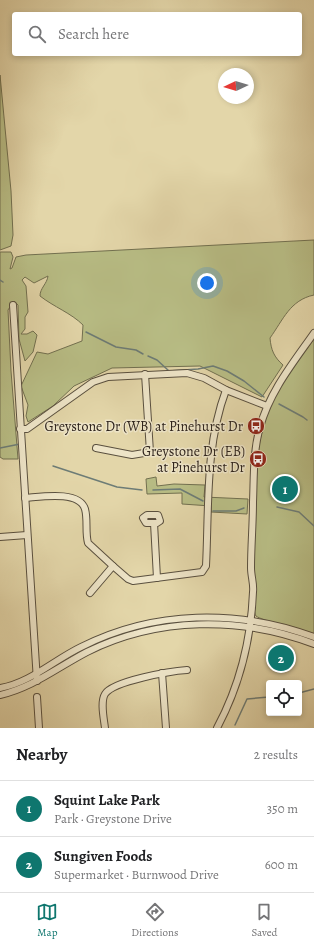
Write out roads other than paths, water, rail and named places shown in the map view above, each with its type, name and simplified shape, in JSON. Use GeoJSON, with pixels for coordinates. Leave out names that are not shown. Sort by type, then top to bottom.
{"type":"FeatureCollection","features":[{"type":"Feature","properties":{"kind":"street"},"geometry":{"type":"LineString","coordinates":[[13,305],[37,681]]}},
{"type":"Feature","properties":{"kind":"street"},"geometry":{"type":"LineString","coordinates":[[217,728],[233,696],[242,666],[248,623],[256,444],[260,427],[267,406],[280,382],[314,333]]}},
{"type":"Feature","properties":{"kind":"street"},"geometry":{"type":"LineString","coordinates":[[20,429],[27,429],[98,379],[108,377],[179,372],[191,374],[204,378],[226,390],[267,406]]}},
{"type":"Feature","properties":{"kind":"street"},"geometry":{"type":"LineString","coordinates":[[96,448],[132,455],[150,452],[145,374]]}},
{"type":"Feature","properties":{"kind":"street"},"geometry":{"type":"LineString","coordinates":[[25,498],[64,496],[79,501],[84,507],[86,513],[88,543],[128,579],[133,581],[202,572],[206,566],[212,446],[216,420],[226,390]]}},
{"type":"Feature","properties":{"kind":"street"},"geometry":{"type":"LineString","coordinates":[[154,523],[157,578]]}},
{"type":"Feature","properties":{"kind":"street"},"geometry":{"type":"LineString","coordinates":[[0,537],[27,535]]}},
{"type":"Feature","properties":{"kind":"street"},"geometry":{"type":"LineString","coordinates":[[90,593],[113,566]]}},
{"type":"Feature","properties":{"kind":"street"},"geometry":{"type":"LineString","coordinates":[[0,688],[21,682],[85,645],[139,626],[193,618],[282,626],[314,637]]}},
{"type":"Feature","properties":{"kind":"street"},"geometry":{"type":"LineString","coordinates":[[0,695],[20,690],[88,652],[122,638],[140,633],[198,624],[248,623],[314,644]]}},
{"type":"Feature","properties":{"kind":"street"},"geometry":{"type":"LineString","coordinates":[[105,728],[100,699],[109,690],[140,678],[162,673],[187,670]]}},
{"type":"Feature","properties":{"kind":"street"},"geometry":{"type":"LineString","coordinates":[[162,673],[166,728]]}},
{"type":"Feature","properties":{"kind":"street"},"geometry":{"type":"LineString","coordinates":[[37,697],[39,728]]}},
{"type":"Feature","properties":{"kind":"waterway"},"geometry":{"type":"LineString","coordinates":[[86,332],[116,347],[136,350],[143,354]]}},
{"type":"Feature","properties":{"kind":"waterway"},"geometry":{"type":"LineString","coordinates":[[148,356],[157,360],[169,371],[198,369],[213,366],[227,371],[244,381],[264,397]]}},
{"type":"Feature","properties":{"kind":"waterway"},"geometry":{"type":"LineString","coordinates":[[279,404],[307,420]]}},
{"type":"Feature","properties":{"kind":"waterway"},"geometry":{"type":"LineString","coordinates":[[0,448],[20,444]]}},
{"type":"Feature","properties":{"kind":"waterway"},"geometry":{"type":"LineString","coordinates":[[53,466],[117,487],[142,490]]}},
{"type":"Feature","properties":{"kind":"waterway"},"geometry":{"type":"LineString","coordinates":[[153,490],[180,489],[203,501]]}},
{"type":"Feature","properties":{"kind":"waterway"},"geometry":{"type":"LineString","coordinates":[[277,507],[299,512],[314,526]]}},
{"type":"Feature","properties":{"kind":"waterway"},"geometry":{"type":"LineString","coordinates":[[213,511],[236,511],[244,508]]}},
{"type":"Feature","properties":{"kind":"waterway"},"geometry":{"type":"LineString","coordinates":[[302,692],[314,689]]}},
{"type":"Feature","properties":{"kind":"waterway"},"geometry":{"type":"LineString","coordinates":[[235,725],[247,699],[266,697]]}},
{"type":"Feature","properties":{"kind":"place","name":"Greystone Dr (WB) at Pinehurst Dr"},"geometry":{"type":"Point","coordinates":[256,426]}},
{"type":"Feature","properties":{"kind":"place","name":"Greystone Dr (EB) at Pinehurst Dr"},"geometry":{"type":"Point","coordinates":[258,459]}},
{"type":"Feature","properties":{"kind":"place","name":"Squint Lake Park"},"geometry":{"type":"Point","coordinates":[285,489]}},
{"type":"Feature","properties":{"kind":"place","name":"Sungiven Foods"},"geometry":{"type":"Point","coordinates":[281,658]}}]}
